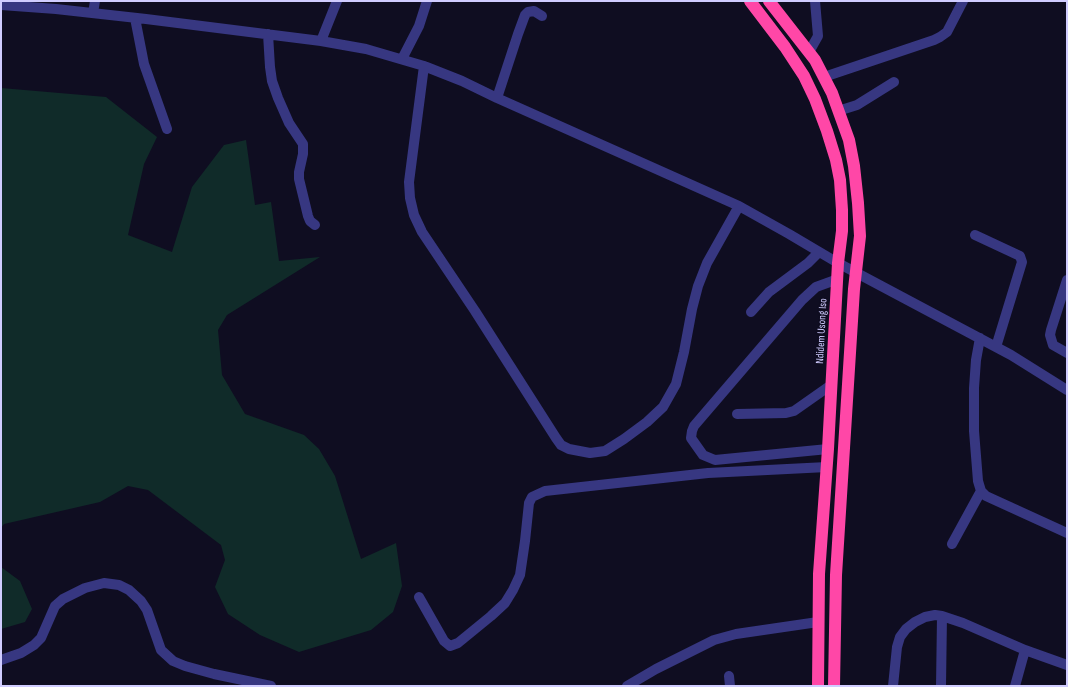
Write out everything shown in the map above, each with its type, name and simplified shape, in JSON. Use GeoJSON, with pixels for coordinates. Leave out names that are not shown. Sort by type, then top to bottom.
{"type":"FeatureCollection","features":[{"type":"Feature","properties":{"kind":"highway","name":"Ndidem Usong Iso"},"geometry":{"type":"LineString","coordinates":[[750,1],[804,76],[827,130],[840,180],[842,231],[838,263],[827,467],[819,574],[818,686]]}},
{"type":"Feature","properties":{"kind":"highway"},"geometry":{"type":"LineString","coordinates":[[770,1],[815,60],[832,93],[849,140],[854,166],[858,203],[860,236],[854,289],[836,575],[834,686]]}},
{"type":"Feature","properties":{"kind":"street"},"geometry":{"type":"LineString","coordinates":[[93,13],[95,1]]}},
{"type":"Feature","properties":{"kind":"street"},"geometry":{"type":"LineString","coordinates":[[321,41],[337,1]]}},
{"type":"Feature","properties":{"kind":"street"},"geometry":{"type":"LineString","coordinates":[[402,59],[419,26],[428,1]]}},
{"type":"Feature","properties":{"kind":"street"},"geometry":{"type":"LineString","coordinates":[[809,52],[818,36],[814,1]]}},
{"type":"Feature","properties":{"kind":"street"},"geometry":{"type":"LineString","coordinates":[[824,77],[940,37],[947,32],[963,1]]}},
{"type":"Feature","properties":{"kind":"street"},"geometry":{"type":"LineString","coordinates":[[1,5],[57,5],[93,13],[321,41],[366,49],[424,66],[462,81],[739,206],[838,263],[980,338],[1067,390]]}},
{"type":"Feature","properties":{"kind":"street"},"geometry":{"type":"LineString","coordinates":[[497,98],[525,15],[528,12],[534,12],[542,16]]}},
{"type":"Feature","properties":{"kind":"street"},"geometry":{"type":"LineString","coordinates":[[135,18],[144,64],[167,128]]}},
{"type":"Feature","properties":{"kind":"street"},"geometry":{"type":"LineString","coordinates":[[268,34],[272,81],[278,98],[303,144],[299,179],[308,216],[310,221],[315,224]]}},
{"type":"Feature","properties":{"kind":"street"},"geometry":{"type":"LineString","coordinates":[[424,66],[409,182],[410,198],[414,215],[422,232],[475,311],[556,438],[561,445],[569,449],[590,453],[605,451],[647,422],[663,407],[676,384],[698,286],[707,263],[739,206]]}},
{"type":"Feature","properties":{"kind":"street"},"geometry":{"type":"LineString","coordinates":[[838,111],[857,105],[894,82]]}},
{"type":"Feature","properties":{"kind":"street"},"geometry":{"type":"LineString","coordinates":[[975,235],[1020,256],[1022,262],[996,347]]}},
{"type":"Feature","properties":{"kind":"street"},"geometry":{"type":"LineString","coordinates":[[751,312],[769,292],[808,263],[819,252]]}},
{"type":"Feature","properties":{"kind":"street"},"geometry":{"type":"LineString","coordinates":[[828,449],[715,460],[703,455],[691,438],[694,426],[802,300],[816,287],[838,279]]}},
{"type":"Feature","properties":{"kind":"street"},"geometry":{"type":"LineString","coordinates":[[1067,280],[1050,335],[1053,345],[1067,353]]}},
{"type":"Feature","properties":{"kind":"street"},"geometry":{"type":"LineString","coordinates":[[980,338],[976,360],[974,431],[978,481],[981,491],[986,496],[1067,533]]}},
{"type":"Feature","properties":{"kind":"street"},"geometry":{"type":"LineString","coordinates":[[737,414],[786,414],[832,385]]}},
{"type":"Feature","properties":{"kind":"street"},"geometry":{"type":"LineString","coordinates":[[419,597],[444,641],[450,646],[458,643],[491,616],[505,603],[520,575],[529,503],[532,497],[545,491],[708,473],[827,467]]}},
{"type":"Feature","properties":{"kind":"street"},"geometry":{"type":"LineString","coordinates":[[952,544],[981,491]]}},
{"type":"Feature","properties":{"kind":"street"},"geometry":{"type":"LineString","coordinates":[[1,660],[21,653],[34,645],[41,638],[55,606],[63,598],[85,588],[104,583],[119,585],[129,590],[141,601],[147,610],[162,650],[173,661],[214,674],[271,686]]}},
{"type":"Feature","properties":{"kind":"street"},"geometry":{"type":"LineString","coordinates":[[940,686],[942,616]]}},
{"type":"Feature","properties":{"kind":"street"},"geometry":{"type":"LineString","coordinates":[[892,686],[897,647],[903,633],[915,622],[925,617],[942,616],[1025,650],[1067,665]]}},
{"type":"Feature","properties":{"kind":"street"},"geometry":{"type":"LineString","coordinates":[[627,686],[714,640],[736,634],[818,622]]}},
{"type":"Feature","properties":{"kind":"street"},"geometry":{"type":"LineString","coordinates":[[1015,686],[1025,650]]}},
{"type":"Feature","properties":{"kind":"green space"},"geometry":{"type":"Polygon","coordinates":[[[1,88],[106,97],[157,137],[144,164],[128,235],[172,252],[192,187],[224,145],[246,140],[255,205],[271,202],[279,261],[320,257],[227,315],[218,330],[222,375],[245,414],[304,435],[319,449],[335,476],[361,559],[396,543],[402,586],[393,612],[371,630],[299,652],[260,635],[228,614],[215,587],[225,560],[221,545],[148,490],[128,486],[100,502],[4,524],[1,528],[1,88]]]}},
{"type":"Feature","properties":{"kind":"green space"},"geometry":{"type":"Polygon","coordinates":[[[1,567],[20,581],[32,609],[25,622],[1,629],[1,567]]]}}]}
